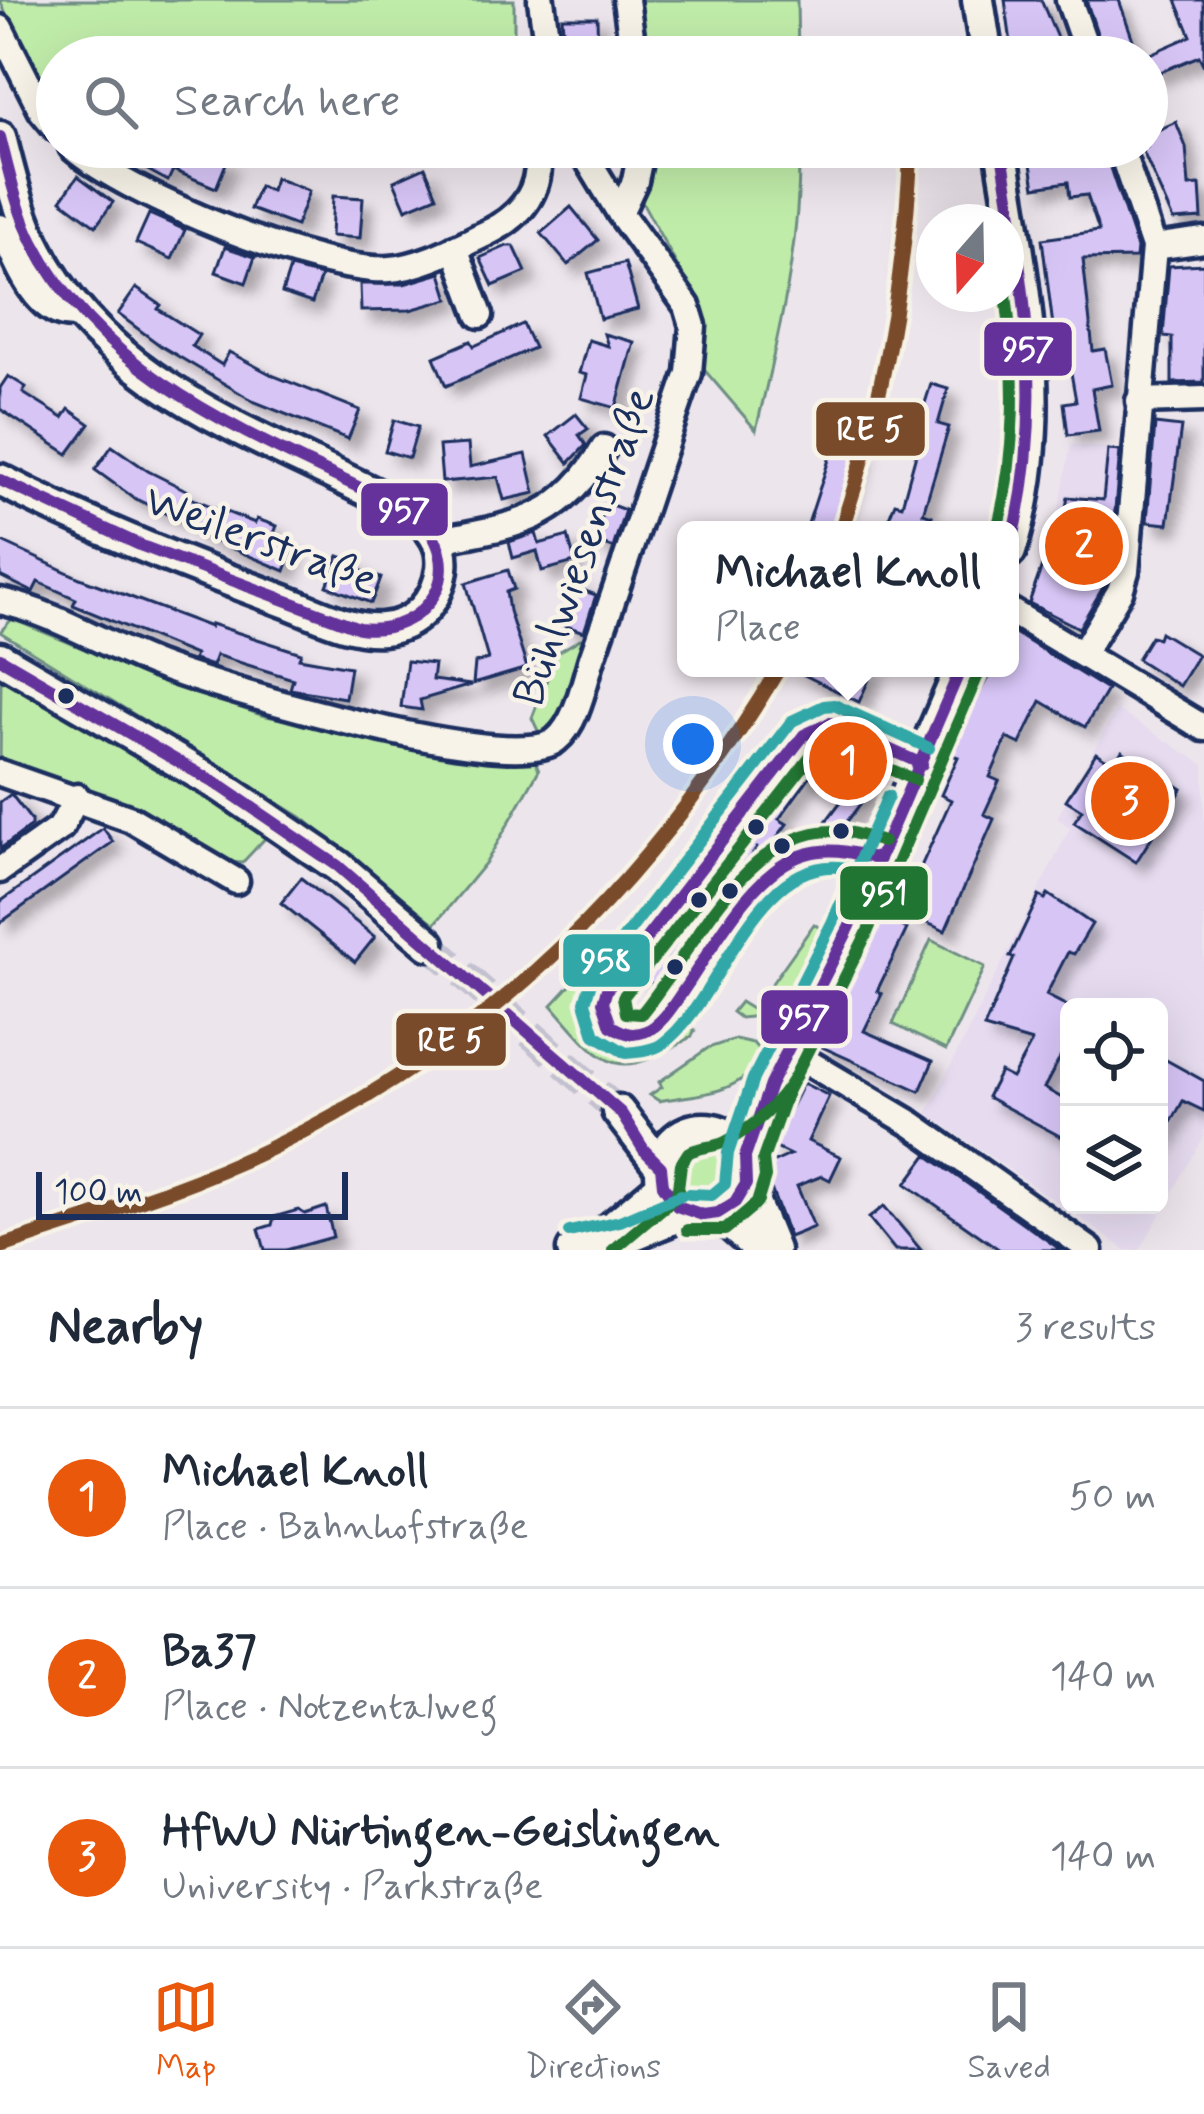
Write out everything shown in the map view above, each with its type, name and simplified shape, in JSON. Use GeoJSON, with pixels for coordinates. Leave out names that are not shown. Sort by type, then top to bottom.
{"type":"FeatureCollection","features":[{"type":"Feature","properties":{"kind":"street"},"geometry":{"type":"LineString","coordinates":[[541,0],[546,36]]}},
{"type":"Feature","properties":{"kind":"street"},"geometry":{"type":"LineString","coordinates":[[626,0],[631,36]]}},
{"type":"Feature","properties":{"kind":"street"},"geometry":{"type":"LineString","coordinates":[[978,0],[984,36]]}},
{"type":"Feature","properties":{"kind":"street"},"geometry":{"type":"LineString","coordinates":[[1069,0],[1081,36]]}},
{"type":"Feature","properties":{"kind":"street"},"geometry":{"type":"LineString","coordinates":[[0,28],[36,99]]}},
{"type":"Feature","properties":{"kind":"street","name":"Weilerstraße"},"geometry":{"type":"LineString","coordinates":[[0,137],[18,206],[35,245],[80,314],[137,368],[197,406],[415,515],[439,540],[444,558],[441,580],[420,614],[402,625],[368,629],[208,573],[0,480]]}},
{"type":"Feature","properties":{"kind":"street"},"geometry":{"type":"LineString","coordinates":[[103,168],[191,215],[329,261],[391,269],[455,248],[511,222],[531,194],[540,168]]}},
{"type":"Feature","properties":{"kind":"street","name":"Bühlwiesenstraße"},"geometry":{"type":"LineString","coordinates":[[0,601],[25,606],[159,666],[268,700],[372,726],[509,750],[542,748],[556,741],[568,728],[688,373],[693,326],[687,306],[593,168]]}},
{"type":"Feature","properties":{"kind":"street"},"geometry":{"type":"LineString","coordinates":[[620,213],[638,168]]}},
{"type":"Feature","properties":{"kind":"street"},"geometry":{"type":"LineString","coordinates":[[1004,168],[1035,410],[1031,466],[1017,521]]}},
{"type":"Feature","properties":{"kind":"street"},"geometry":{"type":"LineString","coordinates":[[1083,653],[1126,571],[1154,247],[1127,168]]}},
{"type":"Feature","properties":{"kind":"street"},"geometry":{"type":"LineString","coordinates":[[0,227],[38,299],[60,315],[80,314]]}},
{"type":"Feature","properties":{"kind":"street"},"geometry":{"type":"LineString","coordinates":[[1154,247],[1204,240]]}},
{"type":"Feature","properties":{"kind":"street"},"geometry":{"type":"LineString","coordinates":[[455,248],[481,315]]}},
{"type":"Feature","properties":{"kind":"street"},"geometry":{"type":"LineString","coordinates":[[1139,400],[1204,398]]}},
{"type":"Feature","properties":{"kind":"street","name":"Weilerstraße"},"geometry":{"type":"LineString","coordinates":[[439,540],[531,520],[579,484],[604,448]]}},
{"type":"Feature","properties":{"kind":"street"},"geometry":{"type":"LineString","coordinates":[[1019,615],[1204,728]]}},
{"type":"Feature","properties":{"kind":"street"},"geometry":{"type":"LineString","coordinates":[[0,658],[222,787],[338,866],[429,944]]}},
{"type":"Feature","properties":{"kind":"street"},"geometry":{"type":"LineString","coordinates":[[582,1247],[735,1202],[770,1085],[848,931],[958,677]]}},
{"type":"Feature","properties":{"kind":"street"},"geometry":{"type":"LineString","coordinates":[[0,773],[131,818],[236,881]]}},
{"type":"Feature","properties":{"kind":"street"},"geometry":{"type":"LineString","coordinates":[[0,870],[61,826],[77,796]]}},
{"type":"Feature","properties":{"kind":"street"},"geometry":{"type":"LineString","coordinates":[[788,1051],[912,1124],[1090,1250]]}},
{"type":"Feature","properties":{"kind":"street"},"geometry":{"type":"LineString","coordinates":[[760,1250],[703,1212],[677,1206],[620,1112],[680,1136],[712,1130],[770,1085]]}},
{"type":"Feature","properties":{"kind":"street"},"geometry":{"type":"LineString","coordinates":[[712,1130],[732,1139],[773,1250]]}},
{"type":"Feature","properties":{"kind":"street"},"geometry":{"type":"LineString","coordinates":[[582,1247],[662,1176],[667,1149],[680,1136]]}},
{"type":"Feature","properties":{"kind":"shaded area"},"geometry":{"type":"Polygon","coordinates":[[[1071,444],[1126,450],[1119,569],[1088,634],[1027,604],[1057,521],[1071,444]]]}},
{"type":"Feature","properties":{"kind":"shaded area"},"geometry":{"type":"Polygon","coordinates":[[[1116,709],[1204,765],[1204,1136],[1168,1200],[1168,998],[1060,998],[1060,1205],[927,1113],[1070,827],[1057,818],[1116,709]]]}},
{"type":"Feature","properties":{"kind":"shaded area"},"geometry":{"type":"Polygon","coordinates":[[[1074,1214],[1160,1214],[1140,1250],[1126,1250],[1074,1214]]]}},
{"type":"Feature","properties":{"kind":"green space"},"geometry":{"type":"Polygon","coordinates":[[[0,0],[514,0],[514,36],[36,36],[36,76],[0,0]]]}},
{"type":"Feature","properties":{"kind":"green space"},"geometry":{"type":"Polygon","coordinates":[[[640,0],[797,0],[798,36],[645,36],[640,0]]]}},
{"type":"Feature","properties":{"kind":"green space"},"geometry":{"type":"Polygon","coordinates":[[[649,168],[799,168],[792,254],[756,430],[701,366],[707,320],[641,200],[649,168]]]}},
{"type":"Feature","properties":{"kind":"green space"},"geometry":{"type":"Polygon","coordinates":[[[12,619],[261,715],[496,759],[535,761],[539,770],[487,861],[435,924],[301,817],[0,632],[12,619]]]}},
{"type":"Feature","properties":{"kind":"green space"},"geometry":{"type":"Polygon","coordinates":[[[585,640],[560,714],[540,735],[532,718],[557,653],[585,640]]]}},
{"type":"Feature","properties":{"kind":"green space"},"geometry":{"type":"Polygon","coordinates":[[[1,676],[270,833],[242,863],[228,862],[84,790],[0,764],[1,676]]]}},
{"type":"Feature","properties":{"kind":"green space"},"geometry":{"type":"Polygon","coordinates":[[[797,719],[701,859],[591,997],[588,1011],[595,1034],[613,1047],[650,1046],[763,891],[778,876],[795,888],[783,884],[685,1022],[695,1031],[692,1036],[628,1064],[600,1055],[552,1005],[647,903],[781,726],[797,719]]]}},
{"type":"Feature","properties":{"kind":"green space"},"geometry":{"type":"Polygon","coordinates":[[[814,924],[821,929],[781,1014],[740,1018],[732,1012],[740,1002],[753,1010],[814,924]]]}},
{"type":"Feature","properties":{"kind":"green space"},"geometry":{"type":"Polygon","coordinates":[[[931,940],[985,967],[946,1050],[893,1024],[931,940]]]}},
{"type":"Feature","properties":{"kind":"green space"},"geometry":{"type":"Polygon","coordinates":[[[735,1039],[753,1043],[759,1050],[754,1065],[734,1084],[659,1101],[650,1095],[662,1087],[659,1082],[708,1048],[735,1039]]]}},
{"type":"Feature","properties":{"kind":"green space"},"geometry":{"type":"Polygon","coordinates":[[[703,1143],[725,1151],[733,1173],[725,1195],[703,1203],[681,1195],[673,1173],[681,1151],[703,1143]]]}},
{"type":"Feature","properties":{"kind":"building"},"geometry":{"type":"Polygon","coordinates":[[[1005,0],[1041,0],[1056,36],[1010,36],[1005,0]]]}},
{"type":"Feature","properties":{"kind":"building"},"geometry":{"type":"Polygon","coordinates":[[[1086,0],[1119,0],[1132,36],[1098,36],[1086,0]]]}},
{"type":"Feature","properties":{"kind":"building"},"geometry":{"type":"Polygon","coordinates":[[[1176,0],[1204,0],[1204,66],[1199,56],[1168,69],[1168,46],[1191,36],[1176,0]]]}},
{"type":"Feature","properties":{"kind":"building"},"geometry":{"type":"Polygon","coordinates":[[[562,17],[597,17],[598,36],[564,36],[562,17]]]}},
{"type":"Feature","properties":{"kind":"building"},"geometry":{"type":"Polygon","coordinates":[[[1176,122],[1186,147],[1189,186],[1200,185],[1202,218],[1173,220],[1150,168],[1168,168],[1168,126],[1176,122]]]}},
{"type":"Feature","properties":{"kind":"building"},"geometry":{"type":"Polygon","coordinates":[[[144,168],[224,168],[216,188],[173,170],[168,181],[144,168]]]}},
{"type":"Feature","properties":{"kind":"building"},"geometry":{"type":"Polygon","coordinates":[[[425,168],[437,196],[406,209],[394,181],[425,168]]]}},
{"type":"Feature","properties":{"kind":"building"},"geometry":{"type":"Polygon","coordinates":[[[1032,168],[1110,168],[1137,248],[1136,258],[1083,259],[1093,351],[1105,349],[1112,385],[1092,389],[1099,431],[1068,435],[1064,403],[1076,401],[1064,333],[1054,334],[1042,239],[1099,231],[1087,195],[1070,197],[1068,182],[1035,187],[1032,168]]]}},
{"type":"Feature","properties":{"kind":"building"},"geometry":{"type":"Polygon","coordinates":[[[78,176],[113,202],[96,226],[61,200],[78,176]]]}},
{"type":"Feature","properties":{"kind":"building"},"geometry":{"type":"Polygon","coordinates":[[[275,178],[309,191],[296,226],[250,209],[259,186],[271,191],[275,178]]]}},
{"type":"Feature","properties":{"kind":"building"},"geometry":{"type":"Polygon","coordinates":[[[333,196],[363,198],[360,238],[331,236],[333,196]]]}},
{"type":"Feature","properties":{"kind":"building"},"geometry":{"type":"Polygon","coordinates":[[[571,207],[598,240],[568,265],[541,233],[571,207]]]}},
{"type":"Feature","properties":{"kind":"building"},"geometry":{"type":"Polygon","coordinates":[[[149,214],[185,230],[172,259],[136,243],[149,214]]]}},
{"type":"Feature","properties":{"kind":"building"},"geometry":{"type":"Polygon","coordinates":[[[514,246],[526,272],[493,286],[480,258],[514,246]]]}},
{"type":"Feature","properties":{"kind":"building"},"geometry":{"type":"Polygon","coordinates":[[[225,247],[255,257],[246,283],[216,272],[225,247]]]}},
{"type":"Feature","properties":{"kind":"building"},"geometry":{"type":"Polygon","coordinates":[[[625,263],[638,309],[600,319],[588,273],[625,263]]]}},
{"type":"Feature","properties":{"kind":"building"},"geometry":{"type":"Polygon","coordinates":[[[1204,264],[1204,382],[1172,383],[1172,337],[1163,336],[1169,266],[1204,264]]]}},
{"type":"Feature","properties":{"kind":"building"},"geometry":{"type":"Polygon","coordinates":[[[290,268],[321,276],[312,303],[282,293],[290,268]]]}},
{"type":"Feature","properties":{"kind":"building"},"geometry":{"type":"Polygon","coordinates":[[[441,273],[449,299],[410,310],[361,311],[360,284],[404,284],[441,273]]]}},
{"type":"Feature","properties":{"kind":"building"},"geometry":{"type":"Polygon","coordinates":[[[136,288],[161,305],[158,309],[199,335],[192,346],[222,365],[229,352],[274,376],[360,410],[348,439],[255,402],[161,346],[118,314],[136,288]]]}},
{"type":"Feature","properties":{"kind":"building"},"geometry":{"type":"Polygon","coordinates":[[[523,324],[534,348],[446,386],[434,357],[523,324]]]}},
{"type":"Feature","properties":{"kind":"building"},"geometry":{"type":"Polygon","coordinates":[[[604,334],[634,342],[616,408],[581,398],[587,375],[579,373],[588,340],[608,346],[604,334]]]}},
{"type":"Feature","properties":{"kind":"building"},"geometry":{"type":"Polygon","coordinates":[[[8,376],[26,387],[23,393],[63,418],[69,409],[90,424],[68,454],[0,409],[0,388],[8,376]]]}},
{"type":"Feature","properties":{"kind":"building"},"geometry":{"type":"Polygon","coordinates":[[[931,384],[948,389],[938,424],[949,427],[923,513],[932,516],[930,521],[888,521],[895,503],[902,505],[919,443],[913,441],[931,384]]]}},
{"type":"Feature","properties":{"kind":"building"},"geometry":{"type":"Polygon","coordinates":[[[576,414],[588,429],[579,435],[586,445],[569,463],[548,436],[576,414]]]}},
{"type":"Feature","properties":{"kind":"building"},"geometry":{"type":"Polygon","coordinates":[[[394,420],[418,427],[409,458],[385,451],[394,420]]]}},
{"type":"Feature","properties":{"kind":"building"},"geometry":{"type":"Polygon","coordinates":[[[1155,424],[1181,427],[1168,524],[1147,522],[1155,424]]]}},
{"type":"Feature","properties":{"kind":"building"},"geometry":{"type":"Polygon","coordinates":[[[835,441],[862,449],[838,521],[809,521],[835,441]]]}},
{"type":"Feature","properties":{"kind":"building"},"geometry":{"type":"Polygon","coordinates":[[[468,444],[470,467],[526,454],[535,493],[504,500],[498,477],[442,482],[439,446],[468,444]]]}},
{"type":"Feature","properties":{"kind":"building"},"geometry":{"type":"Polygon","coordinates":[[[112,446],[188,491],[185,496],[255,523],[257,519],[277,526],[272,538],[294,546],[285,571],[191,531],[193,527],[134,498],[95,470],[112,446]]]}},
{"type":"Feature","properties":{"kind":"building"},"geometry":{"type":"Polygon","coordinates":[[[1108,450],[1120,451],[1110,568],[1079,628],[1029,603],[1058,521],[1063,523],[1068,497],[1103,500],[1108,450]]]}},
{"type":"Feature","properties":{"kind":"building"},"geometry":{"type":"Polygon","coordinates":[[[606,503],[625,510],[613,548],[593,541],[606,503]]]}},
{"type":"Feature","properties":{"kind":"building"},"geometry":{"type":"Polygon","coordinates":[[[536,533],[539,544],[568,536],[575,562],[542,571],[537,551],[513,558],[509,542],[536,533]]]}},
{"type":"Feature","properties":{"kind":"building"},"geometry":{"type":"Polygon","coordinates":[[[0,541],[80,578],[210,627],[301,653],[299,658],[350,667],[345,698],[290,689],[293,679],[216,655],[212,666],[193,660],[195,655],[73,605],[76,599],[38,582],[33,592],[0,576],[0,541]]]}},
{"type":"Feature","properties":{"kind":"building"},"geometry":{"type":"Polygon","coordinates":[[[339,556],[356,562],[354,568],[381,578],[371,603],[327,586],[339,556]]]}},
{"type":"Feature","properties":{"kind":"building"},"geometry":{"type":"Polygon","coordinates":[[[508,570],[514,589],[506,592],[509,611],[527,668],[473,684],[475,663],[488,659],[466,583],[508,570]]]}},
{"type":"Feature","properties":{"kind":"building"},"geometry":{"type":"Polygon","coordinates":[[[579,578],[582,590],[596,595],[584,632],[563,625],[579,578]]]}},
{"type":"Feature","properties":{"kind":"building"},"geometry":{"type":"Polygon","coordinates":[[[1160,632],[1198,655],[1179,686],[1137,659],[1151,636],[1158,638],[1160,632]]]}},
{"type":"Feature","properties":{"kind":"building"},"geometry":{"type":"Polygon","coordinates":[[[1019,636],[1107,690],[1085,727],[1041,701],[1020,744],[1007,738],[990,777],[999,781],[984,814],[994,819],[945,931],[901,911],[951,800],[941,795],[958,757],[952,755],[988,677],[1019,677],[1019,636]]]}},
{"type":"Feature","properties":{"kind":"building"},"geometry":{"type":"Polygon","coordinates":[[[407,661],[434,664],[432,680],[471,685],[420,700],[422,710],[401,707],[407,661]]]}},
{"type":"Feature","properties":{"kind":"building"},"geometry":{"type":"Polygon","coordinates":[[[808,677],[870,677],[859,702],[808,677]]]}},
{"type":"Feature","properties":{"kind":"building"},"geometry":{"type":"Polygon","coordinates":[[[809,748],[869,792],[838,834],[824,824],[845,796],[813,772],[779,819],[787,824],[765,854],[757,848],[733,881],[740,887],[719,916],[711,910],[687,943],[695,949],[673,979],[664,972],[654,985],[641,976],[809,748]]]}},
{"type":"Feature","properties":{"kind":"building"},"geometry":{"type":"Polygon","coordinates":[[[1122,751],[1182,789],[1136,862],[1074,822],[1082,810],[1066,800],[1096,753],[1113,764],[1122,751]]]}},
{"type":"Feature","properties":{"kind":"building"},"geometry":{"type":"Polygon","coordinates":[[[11,794],[31,826],[0,849],[0,802],[11,794]]]}},
{"type":"Feature","properties":{"kind":"building"},"geometry":{"type":"Polygon","coordinates":[[[103,828],[113,842],[0,923],[0,902],[103,828]]]}},
{"type":"Feature","properties":{"kind":"building"},"geometry":{"type":"Polygon","coordinates":[[[301,878],[375,937],[355,962],[281,903],[301,878]]]}},
{"type":"Feature","properties":{"kind":"building"},"geometry":{"type":"Polygon","coordinates":[[[1048,894],[1092,924],[1074,954],[1068,952],[1046,995],[1060,1002],[1060,1058],[1044,1088],[1060,1097],[1060,1136],[987,1097],[1000,1072],[1012,1078],[1032,1042],[984,1028],[1014,958],[1010,957],[1039,896],[1045,899],[1048,894]]]}},
{"type":"Feature","properties":{"kind":"building"},"geometry":{"type":"Polygon","coordinates":[[[881,916],[907,929],[864,1031],[933,1061],[920,1091],[820,1046],[881,916]]]}},
{"type":"Feature","properties":{"kind":"building"},"geometry":{"type":"Polygon","coordinates":[[[1168,1061],[1204,1081],[1204,1111],[1183,1101],[1168,1128],[1168,1061]]]}},
{"type":"Feature","properties":{"kind":"building"},"geometry":{"type":"Polygon","coordinates":[[[803,1083],[829,1096],[808,1141],[841,1157],[830,1180],[822,1176],[797,1186],[814,1227],[789,1237],[763,1167],[790,1155],[772,1146],[803,1083]]]}},
{"type":"Feature","properties":{"kind":"building"},"geometry":{"type":"Polygon","coordinates":[[[927,1155],[1061,1250],[1000,1250],[906,1184],[927,1155]]]}},
{"type":"Feature","properties":{"kind":"building"},"geometry":{"type":"Polygon","coordinates":[[[884,1206],[921,1250],[895,1250],[869,1218],[884,1206]]]}},
{"type":"Feature","properties":{"kind":"building"},"geometry":{"type":"Polygon","coordinates":[[[326,1207],[333,1237],[286,1250],[265,1250],[259,1229],[272,1225],[274,1217],[326,1207]]]}},
{"type":"Feature","properties":{"kind":"tunnel"},"geometry":{"type":"LineString","coordinates":[[429,944],[618,1111]]}},
{"type":"Feature","properties":{"kind":"transit line","name":"957"},"geometry":{"type":"LineString","coordinates":[[0,137],[33,242],[66,293],[105,337],[200,407],[415,515],[441,555],[441,575],[435,594],[405,621],[384,628],[359,628],[142,546],[0,480]]}},
{"type":"Feature","properties":{"kind":"transit line"},"geometry":{"type":"LineString","coordinates":[[844,521],[869,436],[889,341],[909,168]]}},
{"type":"Feature","properties":{"kind":"transit line","name":"957"},"geometry":{"type":"LineString","coordinates":[[1004,168],[1028,349],[1027,448],[1016,521]]}},
{"type":"Feature","properties":{"kind":"transit line","name":"951"},"geometry":{"type":"LineString","coordinates":[[999,521],[1013,412],[1008,312]]}},
{"type":"Feature","properties":{"kind":"transit line","name":"957"},"geometry":{"type":"LineString","coordinates":[[0,658],[222,787],[338,866],[621,1113],[661,1167],[663,1185],[677,1206],[703,1215],[718,1213],[735,1202],[746,1184],[745,1157],[770,1085],[850,926],[957,677]]}},
{"type":"Feature","properties":{"kind":"transit line"},"geometry":{"type":"LineString","coordinates":[[0,1247],[240,1162],[354,1104],[429,1056],[562,946],[622,884],[678,817],[773,677]]}},
{"type":"Feature","properties":{"kind":"transit line","name":"951"},"geometry":{"type":"LineString","coordinates":[[687,1230],[725,1230],[757,1203],[765,1177],[763,1159],[787,1092],[867,933],[977,677]]}},
{"type":"Feature","properties":{"kind":"transit line","name":"958"},"geometry":{"type":"LineString","coordinates":[[875,876],[839,867],[809,871],[783,886],[760,909],[683,1025],[658,1046],[626,1053],[595,1035],[585,1002],[592,979],[792,721],[834,705],[929,748]]}},
{"type":"Feature","properties":{"kind":"transit line","name":"957"},"geometry":{"type":"LineString","coordinates":[[879,859],[825,851],[787,862],[736,912],[657,1024],[632,1034],[611,1026],[603,1002],[607,989],[804,735],[830,723],[922,764]]}},
{"type":"Feature","properties":{"kind":"transit line","name":"951"},"geometry":{"type":"LineString","coordinates":[[883,842],[838,831],[805,835],[775,849],[724,898],[641,1014],[626,1013],[623,997],[816,750],[830,743],[915,780]]}},
{"type":"Feature","properties":{"kind":"transit line","name":"958"},"geometry":{"type":"LineString","coordinates":[[689,1194],[712,1195],[725,1184],[728,1153],[753,1079],[832,923],[888,796]]}},
{"type":"Feature","properties":{"kind":"transit line","name":"951"},"geometry":{"type":"LineString","coordinates":[[613,1250],[677,1196],[681,1164],[688,1153],[746,1130],[774,1105],[796,1075]]}},
{"type":"Feature","properties":{"kind":"transit line","name":"958"},"geometry":{"type":"LineString","coordinates":[[569,1232],[620,1221],[681,1195]]}},
{"type":"Feature","properties":{"kind":"place","name":"Ba37"},"geometry":{"type":"Point","coordinates":[1084,546]}},
{"type":"Feature","properties":{"kind":"place","name":"Michael Knoll"},"geometry":{"type":"Point","coordinates":[848,761]}},
{"type":"Feature","properties":{"kind":"place","name":"HfWU Nürtingen-Geislingen"},"geometry":{"type":"Point","coordinates":[1130,801]}}]}
